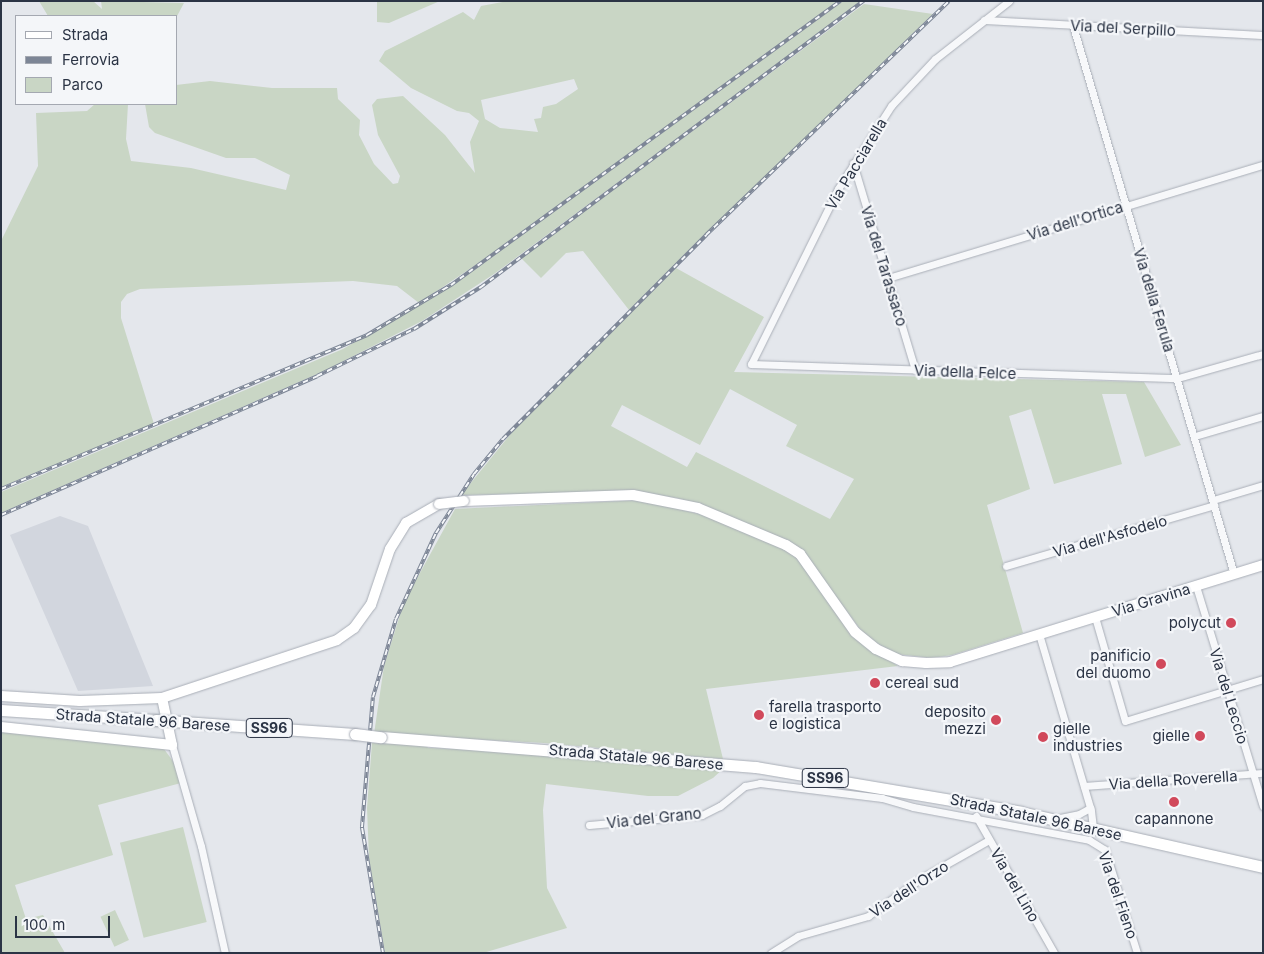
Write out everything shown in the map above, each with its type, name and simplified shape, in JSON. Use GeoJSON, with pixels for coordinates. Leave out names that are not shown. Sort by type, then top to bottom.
{"type":"FeatureCollection","features":[{"type":"Feature","properties":{"kind":"main road","name":"Via Gravina"},"geometry":{"type":"LineString","coordinates":[[1,696],[80,701],[162,698],[291,657],[337,640],[354,628],[371,604],[398,535],[414,516],[439,504],[464,500],[633,495],[698,508],[786,545],[800,554],[855,632],[876,649],[902,661],[950,662],[1234,574],[1259,569]]}},
{"type":"Feature","properties":{"kind":"main road"},"geometry":{"type":"LineString","coordinates":[[1,727],[172,745],[162,698]]}},
{"type":"Feature","properties":{"kind":"main road","name":"Strada Statale 96 Barese"},"geometry":{"type":"LineString","coordinates":[[1,710],[355,734],[756,767],[897,788],[1053,819],[1263,867]]}},
{"type":"Feature","properties":{"kind":"street","name":"Via Pacciarella"},"geometry":{"type":"LineString","coordinates":[[751,364],[853,163],[891,106],[935,60],[1009,1]]}},
{"type":"Feature","properties":{"kind":"street","name":"Via del Serpillo"},"geometry":{"type":"LineString","coordinates":[[984,20],[1263,35]]}},
{"type":"Feature","properties":{"kind":"street","name":"Via della Ferula"},"geometry":{"type":"LineString","coordinates":[[1073,26],[1125,206],[1178,378],[1234,574]]}},
{"type":"Feature","properties":{"kind":"street","name":"Via del Tarassaco"},"geometry":{"type":"LineString","coordinates":[[853,163],[915,370]]}},
{"type":"Feature","properties":{"kind":"street","name":"Via dell'Ortica"},"geometry":{"type":"LineString","coordinates":[[888,278],[1263,165]]}},
{"type":"Feature","properties":{"kind":"street","name":"Via della Felce"},"geometry":{"type":"LineString","coordinates":[[751,364],[1178,378],[1263,354]]}},
{"type":"Feature","properties":{"kind":"street"},"geometry":{"type":"LineString","coordinates":[[1195,436],[1263,416]]}},
{"type":"Feature","properties":{"kind":"street","name":"Via dell'Asfodelo"},"geometry":{"type":"LineString","coordinates":[[1006,566],[1214,503],[1263,485]]}},
{"type":"Feature","properties":{"kind":"street","name":"Via del Leccio"},"geometry":{"type":"LineString","coordinates":[[1196,586],[1263,806]]}},
{"type":"Feature","properties":{"kind":"street"},"geometry":{"type":"LineString","coordinates":[[1095,617],[1125,721],[1263,679]]}},
{"type":"Feature","properties":{"kind":"street"},"geometry":{"type":"LineString","coordinates":[[1039,634],[1084,786],[1088,827]]}},
{"type":"Feature","properties":{"kind":"street"},"geometry":{"type":"LineString","coordinates":[[172,745],[201,846],[225,953]]}},
{"type":"Feature","properties":{"kind":"street","name":"Via della Roverella"},"geometry":{"type":"LineString","coordinates":[[1084,786],[1263,773]]}},
{"type":"Feature","properties":{"kind":"street","name":"Via del Grano"},"geometry":{"type":"LineString","coordinates":[[589,825],[702,815],[720,806],[745,786],[760,783],[875,797],[913,807],[976,816],[1064,834]]}},
{"type":"Feature","properties":{"kind":"street"},"geometry":{"type":"LineString","coordinates":[[1053,819],[1087,810]]}},
{"type":"Feature","properties":{"kind":"street","name":"Via del Lino"},"geometry":{"type":"LineString","coordinates":[[976,816],[1052,950]]}},
{"type":"Feature","properties":{"kind":"street"},"geometry":{"type":"LineString","coordinates":[[1064,834],[1069,823]]}},
{"type":"Feature","properties":{"kind":"street","name":"Via del Fieno"},"geometry":{"type":"LineString","coordinates":[[1064,834],[1096,842],[1104,848],[1137,953]]}},
{"type":"Feature","properties":{"kind":"street","name":"Via dell'Orzo"},"geometry":{"type":"LineString","coordinates":[[771,953],[798,936],[868,916],[920,879],[989,840]]}},
{"type":"Feature","properties":{"kind":"street"},"geometry":{"type":"LineString","coordinates":[[1043,953],[1052,950]]}},
{"type":"Feature","properties":{"kind":"shaded area"},"geometry":{"type":"Polygon","coordinates":[[[60,516],[88,526],[153,686],[78,691],[10,535],[60,516]]]}},
{"type":"Feature","properties":{"kind":"green space"},"geometry":{"type":"Polygon","coordinates":[[[39,1],[93,1],[102,9],[101,1],[184,3],[178,15],[47,15],[39,1]]]}},
{"type":"Feature","properties":{"kind":"green space"},"geometry":{"type":"Polygon","coordinates":[[[377,1],[440,1],[389,23],[377,22],[377,1]]]}},
{"type":"Feature","properties":{"kind":"green space"},"geometry":{"type":"Polygon","coordinates":[[[508,1],[839,1],[480,262],[419,303],[397,286],[353,281],[140,289],[127,294],[121,302],[121,318],[154,424],[1,487],[1,241],[38,166],[36,113],[87,111],[94,105],[128,105],[126,139],[131,161],[191,168],[286,190],[290,175],[255,158],[226,158],[155,133],[149,127],[145,105],[178,105],[178,85],[210,81],[272,88],[337,88],[338,99],[360,120],[359,135],[374,164],[393,184],[398,183],[400,176],[378,135],[372,105],[377,99],[403,96],[445,135],[475,173],[470,142],[479,121],[469,113],[457,111],[411,88],[379,61],[385,51],[463,12],[474,20],[481,6],[508,1]],[[574,79],[481,100],[485,119],[500,128],[538,132],[534,119],[541,118],[543,107],[556,104],[578,89],[574,79]]]}},
{"type":"Feature","properties":{"kind":"green space"},"geometry":{"type":"Polygon","coordinates":[[[843,1],[863,1],[494,274],[422,321],[322,372],[1,513],[1,492],[343,349],[458,281],[843,1]]]}},
{"type":"Feature","properties":{"kind":"green space"},"geometry":{"type":"Polygon","coordinates":[[[864,4],[933,14],[629,310],[583,251],[566,253],[541,278],[521,258],[864,4]]]}},
{"type":"Feature","properties":{"kind":"green space"},"geometry":{"type":"Polygon","coordinates":[[[676,268],[764,317],[734,372],[1144,382],[1181,445],[1145,457],[1126,394],[1102,394],[1122,464],[1054,484],[1031,409],[1009,416],[1030,489],[987,505],[1023,633],[952,655],[932,658],[896,654],[866,637],[800,549],[706,507],[677,498],[634,492],[461,495],[527,414],[676,268]],[[730,389],[700,445],[622,405],[611,426],[687,467],[696,452],[830,519],[854,479],[786,446],[797,425],[730,389]]]}},
{"type":"Feature","properties":{"kind":"green space"},"geometry":{"type":"Polygon","coordinates":[[[642,500],[703,515],[786,550],[801,561],[853,637],[898,666],[706,689],[723,759],[544,743],[374,734],[384,666],[404,602],[455,509],[642,500]]]}},
{"type":"Feature","properties":{"kind":"green space"},"geometry":{"type":"Polygon","coordinates":[[[1,732],[164,749],[175,764],[181,783],[98,805],[113,855],[15,885],[26,919],[43,915],[65,953],[1,953],[1,732]]]}},
{"type":"Feature","properties":{"kind":"green space"},"geometry":{"type":"Polygon","coordinates":[[[372,743],[421,744],[429,748],[543,752],[724,768],[713,778],[678,796],[648,796],[546,784],[543,810],[547,888],[567,928],[483,953],[385,953],[369,859],[367,808],[372,743]]]}},
{"type":"Feature","properties":{"kind":"green space"},"geometry":{"type":"Polygon","coordinates":[[[183,827],[207,922],[144,938],[120,843],[183,827]]]}},
{"type":"Feature","properties":{"kind":"green space"},"geometry":{"type":"Polygon","coordinates":[[[115,910],[129,940],[114,947],[100,917],[115,910]]]}},
{"type":"Feature","properties":{"kind":"railway"},"geometry":{"type":"LineString","coordinates":[[1,489],[367,335],[451,285],[841,1]]}},
{"type":"Feature","properties":{"kind":"railway"},"geometry":{"type":"LineString","coordinates":[[1,515],[317,376],[414,329],[481,287],[864,1]]}},
{"type":"Feature","properties":{"kind":"railway"},"geometry":{"type":"LineString","coordinates":[[383,953],[362,827],[373,697],[396,619],[436,533],[474,474],[503,439],[706,235],[949,1]]}},
{"type":"Feature","properties":{"kind":"place","name":"polycut"},"geometry":{"type":"Point","coordinates":[1231,623]}},
{"type":"Feature","properties":{"kind":"place","name":"panificio del duomo"},"geometry":{"type":"Point","coordinates":[1161,664]}},
{"type":"Feature","properties":{"kind":"place","name":"cereal sud"},"geometry":{"type":"Point","coordinates":[875,683]}},
{"type":"Feature","properties":{"kind":"place","name":"farella trasporto e logistica"},"geometry":{"type":"Point","coordinates":[759,715]}},
{"type":"Feature","properties":{"kind":"place","name":"deposito mezzi"},"geometry":{"type":"Point","coordinates":[996,720]}},
{"type":"Feature","properties":{"kind":"place","name":"gielle"},"geometry":{"type":"Point","coordinates":[1200,736]}},
{"type":"Feature","properties":{"kind":"place","name":"gielle industries"},"geometry":{"type":"Point","coordinates":[1043,737]}},
{"type":"Feature","properties":{"kind":"place","name":"capannone"},"geometry":{"type":"Point","coordinates":[1174,802]}}]}
